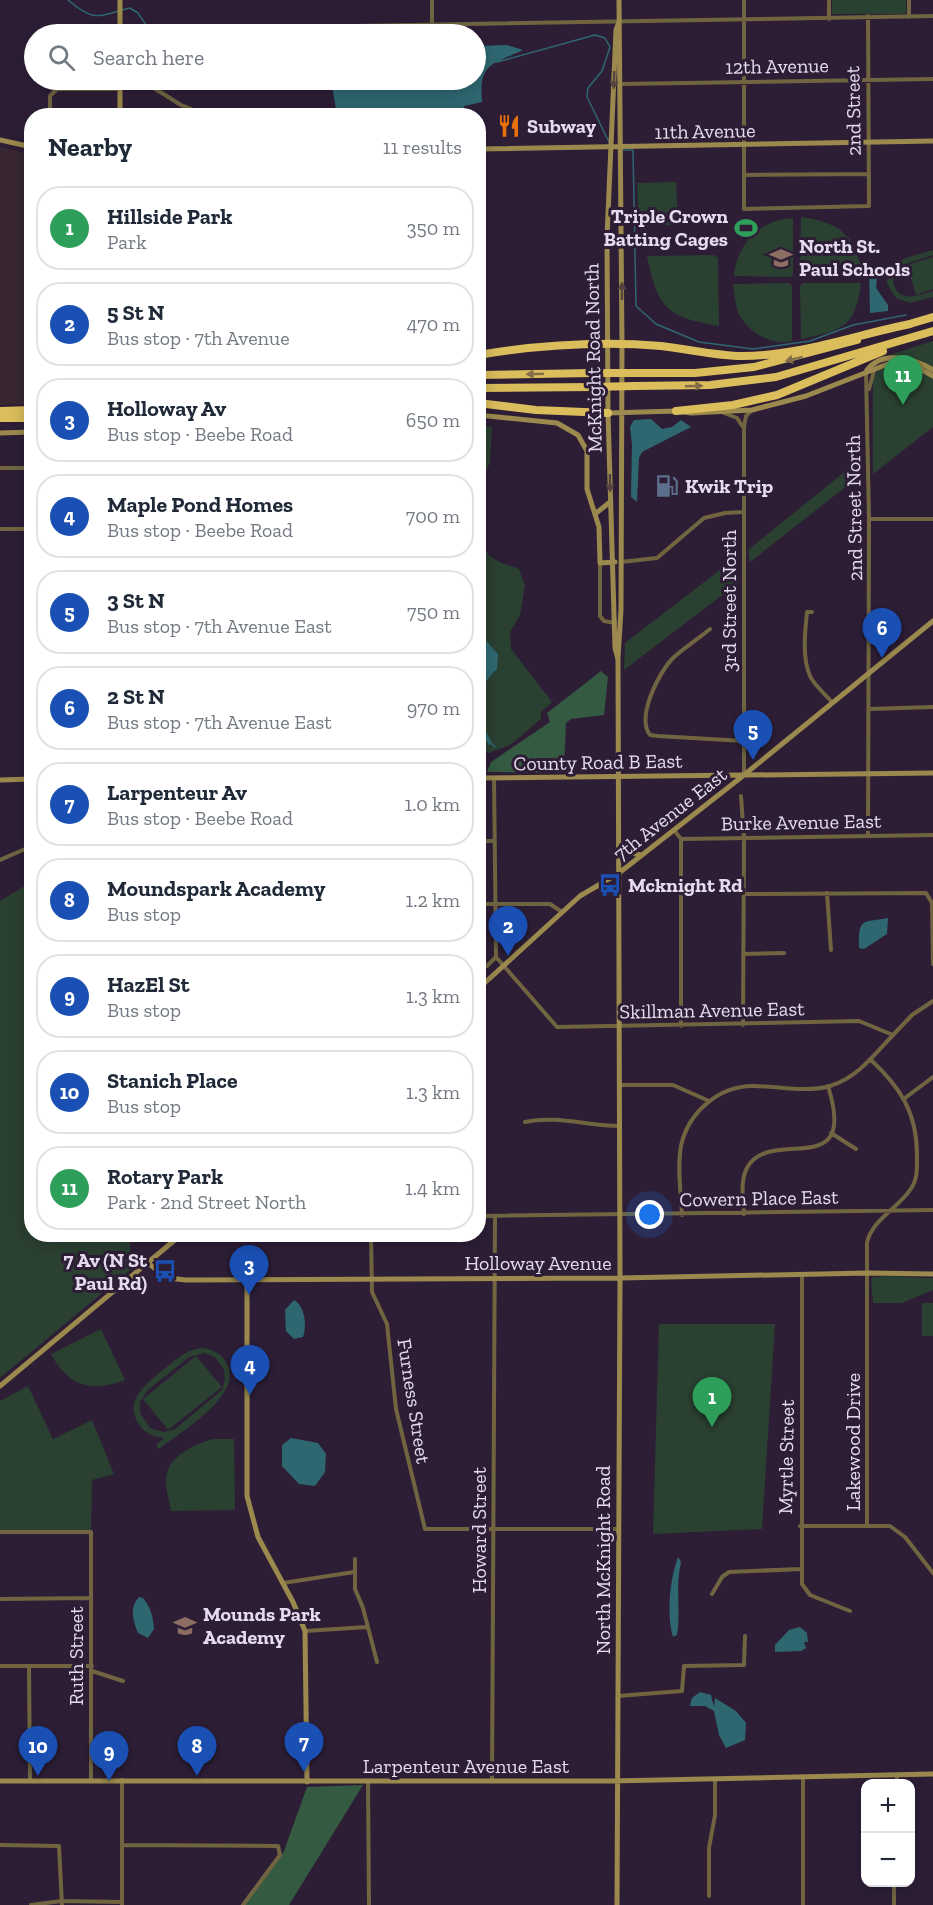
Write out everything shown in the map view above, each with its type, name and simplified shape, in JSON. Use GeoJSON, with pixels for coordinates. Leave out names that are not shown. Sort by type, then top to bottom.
{"type":"FeatureCollection","features":[{"type":"Feature","properties":{"kind":"highway"},"geometry":{"type":"LineString","coordinates":[[486,375],[702,372],[754,367],[815,353],[933,317]]}},
{"type":"Feature","properties":{"kind":"highway"},"geometry":{"type":"LineString","coordinates":[[486,354],[549,345],[608,344],[661,346],[742,356],[776,354],[910,324]]}},
{"type":"Feature","properties":{"kind":"highway"},"geometry":{"type":"LineString","coordinates":[[486,388],[696,386],[757,380],[803,370],[933,331]]}},
{"type":"Feature","properties":{"kind":"highway"},"geometry":{"type":"LineString","coordinates":[[676,411],[733,405],[777,394],[914,336]]}},
{"type":"Feature","properties":{"kind":"highway"},"geometry":{"type":"LineString","coordinates":[[486,404],[536,410],[608,412]]}},
{"type":"Feature","properties":{"kind":"highway"},"geometry":{"type":"LineString","coordinates":[[0,411],[24,410]]}},
{"type":"Feature","properties":{"kind":"highway"},"geometry":{"type":"LineString","coordinates":[[0,418],[24,418]]}},
{"type":"Feature","properties":{"kind":"street"},"geometry":{"type":"LineString","coordinates":[[120,0],[120,24]]}},
{"type":"Feature","properties":{"kind":"street"},"geometry":{"type":"LineString","coordinates":[[432,0],[432,24],[933,16]]}},
{"type":"Feature","properties":{"kind":"street","name":"McKnight Road North"},"geometry":{"type":"LineString","coordinates":[[618,659],[620,647],[622,413],[622,84],[619,0]]}},
{"type":"Feature","properties":{"kind":"street"},"geometry":{"type":"LineString","coordinates":[[744,0],[744,175],[869,174]]}},
{"type":"Feature","properties":{"kind":"street"},"geometry":{"type":"LineString","coordinates":[[829,0],[829,19]]}},
{"type":"Feature","properties":{"kind":"street"},"geometry":{"type":"LineString","coordinates":[[909,0],[909,17]]}},
{"type":"Feature","properties":{"kind":"street","name":"2nd Street"},"geometry":{"type":"LineString","coordinates":[[744,175],[744,209],[869,206],[868,16]]}},
{"type":"Feature","properties":{"kind":"street","name":"McKnight Road North"},"geometry":{"type":"LineString","coordinates":[[619,22],[616,30],[607,237],[610,502],[618,659],[620,1126]]}},
{"type":"Feature","properties":{"kind":"street","name":"12th Avenue"},"geometry":{"type":"LineString","coordinates":[[622,84],[933,79]]}},
{"type":"Feature","properties":{"kind":"street"},"geometry":{"type":"LineString","coordinates":[[50,108],[50,96],[56,90]]}},
{"type":"Feature","properties":{"kind":"street"},"geometry":{"type":"LineString","coordinates":[[120,90],[120,108]]}},
{"type":"Feature","properties":{"kind":"street"},"geometry":{"type":"LineString","coordinates":[[157,90],[188,108]]}},
{"type":"Feature","properties":{"kind":"street","name":"11th Avenue"},"geometry":{"type":"LineString","coordinates":[[486,149],[933,141]]}},
{"type":"Feature","properties":{"kind":"street"},"geometry":{"type":"LineString","coordinates":[[0,142],[24,146]]}},
{"type":"Feature","properties":{"kind":"street"},"geometry":{"type":"LineString","coordinates":[[866,371],[872,365],[898,358],[917,362],[933,370]]}},
{"type":"Feature","properties":{"kind":"street"},"geometry":{"type":"LineString","coordinates":[[608,412],[752,410],[806,396],[887,363],[905,363],[933,376]]}},
{"type":"Feature","properties":{"kind":"street","name":"2nd Street North"},"geometry":{"type":"LineString","coordinates":[[868,396],[876,367]]}},
{"type":"Feature","properties":{"kind":"street","name":"2nd Street North"},"geometry":{"type":"LineString","coordinates":[[866,371],[869,519],[868,836]]}},
{"type":"Feature","properties":{"kind":"street","name":"3rd Street North"},"geometry":{"type":"LineString","coordinates":[[744,776],[744,427],[746,416],[752,410]]}},
{"type":"Feature","properties":{"kind":"street"},"geometry":{"type":"LineString","coordinates":[[721,412],[738,417],[744,427]]}},
{"type":"Feature","properties":{"kind":"street"},"geometry":{"type":"LineString","coordinates":[[486,416],[557,423],[572,430],[582,440],[586,451],[587,489],[600,535],[600,616],[604,621],[615,623]]}},
{"type":"Feature","properties":{"kind":"street"},"geometry":{"type":"LineString","coordinates":[[0,433],[24,432]]}},
{"type":"Feature","properties":{"kind":"street"},"geometry":{"type":"LineString","coordinates":[[0,468],[24,468]]}},
{"type":"Feature","properties":{"kind":"street"},"geometry":{"type":"LineString","coordinates":[[595,514],[610,502]]}},
{"type":"Feature","properties":{"kind":"street"},"geometry":{"type":"LineString","coordinates":[[600,563],[638,562],[657,558],[704,518],[725,513],[744,512]]}},
{"type":"Feature","properties":{"kind":"street"},"geometry":{"type":"LineString","coordinates":[[869,519],[933,519]]}},
{"type":"Feature","properties":{"kind":"street"},"geometry":{"type":"LineString","coordinates":[[0,529],[24,528]]}},
{"type":"Feature","properties":{"kind":"street"},"geometry":{"type":"LineString","coordinates":[[812,612],[807,612],[805,628],[807,664],[810,677],[831,702]]}},
{"type":"Feature","properties":{"kind":"street","name":"7th Avenue East"},"geometry":{"type":"LineString","coordinates":[[486,982],[562,912],[593,887],[619,873],[744,776],[831,702],[933,621]]}},
{"type":"Feature","properties":{"kind":"street"},"geometry":{"type":"LineString","coordinates":[[710,629],[671,660],[647,701],[647,730],[650,735],[658,736],[744,741]]}},
{"type":"Feature","properties":{"kind":"street"},"geometry":{"type":"LineString","coordinates":[[869,709],[933,707]]}},
{"type":"Feature","properties":{"kind":"street","name":"County Road B East"},"geometry":{"type":"LineString","coordinates":[[486,778],[933,773]]}},
{"type":"Feature","properties":{"kind":"street"},"geometry":{"type":"LineString","coordinates":[[486,966],[496,957],[494,778]]}},
{"type":"Feature","properties":{"kind":"street"},"geometry":{"type":"LineString","coordinates":[[0,780],[24,779]]}},
{"type":"Feature","properties":{"kind":"street"},"geometry":{"type":"LineString","coordinates":[[741,796],[744,838],[743,1025]]}},
{"type":"Feature","properties":{"kind":"street"},"geometry":{"type":"LineString","coordinates":[[674,830],[681,839],[681,1026]]}},
{"type":"Feature","properties":{"kind":"street","name":"Burke Avenue East"},"geometry":{"type":"LineString","coordinates":[[681,839],[933,835]]}},
{"type":"Feature","properties":{"kind":"street"},"geometry":{"type":"LineString","coordinates":[[486,842],[495,841]]}},
{"type":"Feature","properties":{"kind":"street"},"geometry":{"type":"LineString","coordinates":[[619,844],[627,852],[642,855]]}},
{"type":"Feature","properties":{"kind":"street"},"geometry":{"type":"LineString","coordinates":[[0,860],[24,850]]}},
{"type":"Feature","properties":{"kind":"street"},"geometry":{"type":"LineString","coordinates":[[593,887],[605,885],[616,891],[619,896]]}},
{"type":"Feature","properties":{"kind":"street"},"geometry":{"type":"LineString","coordinates":[[744,894],[920,891],[929,895],[932,903],[933,964]]}},
{"type":"Feature","properties":{"kind":"street"},"geometry":{"type":"LineString","coordinates":[[827,893],[831,950]]}},
{"type":"Feature","properties":{"kind":"street"},"geometry":{"type":"LineString","coordinates":[[486,904],[550,903],[562,912]]}},
{"type":"Feature","properties":{"kind":"street"},"geometry":{"type":"LineString","coordinates":[[743,954],[784,953]]}},
{"type":"Feature","properties":{"kind":"street","name":"Skillman Avenue East"},"geometry":{"type":"LineString","coordinates":[[496,957],[557,1027],[618,1028],[859,1021],[893,1035]]}},
{"type":"Feature","properties":{"kind":"street"},"geometry":{"type":"LineString","coordinates":[[682,1215],[681,1146],[691,1122],[709,1101],[742,1087],[805,1089],[828,1086],[854,1074],[912,1015],[933,1001]]}},
{"type":"Feature","properties":{"kind":"street"},"geometry":{"type":"LineString","coordinates":[[870,1059],[905,1098],[933,1077]]}},
{"type":"Feature","properties":{"kind":"street"},"geometry":{"type":"LineString","coordinates":[[619,1085],[673,1085],[709,1101]]}},
{"type":"Feature","properties":{"kind":"street"},"geometry":{"type":"LineString","coordinates":[[744,1214],[743,1180],[753,1160],[768,1151],[810,1148],[821,1143],[831,1133],[836,1116],[828,1086]]}},
{"type":"Feature","properties":{"kind":"street","name":"Lakewood Drive"},"geometry":{"type":"LineString","coordinates":[[905,1098],[916,1130],[916,1175],[909,1191],[868,1239],[867,1524],[886,1525],[900,1532],[933,1573]]}},
{"type":"Feature","properties":{"kind":"street"},"geometry":{"type":"LineString","coordinates":[[525,1122],[554,1118],[591,1126],[620,1126]]}},
{"type":"Feature","properties":{"kind":"street","name":"North McKnight Road"},"geometry":{"type":"LineString","coordinates":[[617,1905],[620,1126]]}},
{"type":"Feature","properties":{"kind":"street"},"geometry":{"type":"LineString","coordinates":[[831,1133],[856,1149]]}},
{"type":"Feature","properties":{"kind":"street","name":"Cowern Place East"},"geometry":{"type":"LineString","coordinates":[[486,1216],[933,1210]]}},
{"type":"Feature","properties":{"kind":"street","name":"Howard Street"},"geometry":{"type":"LineString","coordinates":[[492,1781],[495,1216]]}},
{"type":"Feature","properties":{"kind":"street"},"geometry":{"type":"LineString","coordinates":[[0,1386],[173,1242]]}},
{"type":"Feature","properties":{"kind":"street","name":"Furness Street"},"geometry":{"type":"LineString","coordinates":[[371,1242],[371,1280],[374,1300],[387,1324],[396,1408],[425,1529],[494,1530]]}},
{"type":"Feature","properties":{"kind":"street","name":"Holloway Avenue"},"geometry":{"type":"LineString","coordinates":[[148,1263],[166,1278],[247,1280],[933,1274]]}},
{"type":"Feature","properties":{"kind":"street","name":"Myrtle Street"},"geometry":{"type":"LineString","coordinates":[[802,1274],[800,1526],[802,1584],[810,1595],[850,1611]]}},
{"type":"Feature","properties":{"kind":"street"},"geometry":{"type":"LineString","coordinates":[[247,1280],[247,1496],[258,1537],[305,1631],[307,1782]]}},
{"type":"Feature","properties":{"kind":"street"},"geometry":{"type":"LineString","coordinates":[[800,1526],[867,1524]]}},
{"type":"Feature","properties":{"kind":"street"},"geometry":{"type":"LineString","coordinates":[[494,1530],[618,1529]]}},
{"type":"Feature","properties":{"kind":"street","name":"Ruth Street"},"geometry":{"type":"LineString","coordinates":[[0,1532],[91,1532],[91,1780]]}},
{"type":"Feature","properties":{"kind":"street"},"geometry":{"type":"LineString","coordinates":[[355,1559],[355,1588],[377,1662]]}},
{"type":"Feature","properties":{"kind":"street"},"geometry":{"type":"LineString","coordinates":[[712,1594],[722,1577],[729,1572],[801,1569]]}},
{"type":"Feature","properties":{"kind":"street"},"geometry":{"type":"LineString","coordinates":[[283,1583],[354,1572]]}},
{"type":"Feature","properties":{"kind":"street"},"geometry":{"type":"LineString","coordinates":[[0,1599],[91,1598]]}},
{"type":"Feature","properties":{"kind":"street"},"geometry":{"type":"LineString","coordinates":[[305,1631],[367,1627]]}},
{"type":"Feature","properties":{"kind":"street"},"geometry":{"type":"LineString","coordinates":[[618,1696],[682,1691],[684,1666],[742,1666],[746,1662],[745,1636]]}},
{"type":"Feature","properties":{"kind":"street"},"geometry":{"type":"LineString","coordinates":[[0,1666],[92,1668],[123,1681]]}},
{"type":"Feature","properties":{"kind":"street"},"geometry":{"type":"LineString","coordinates":[[29,1666],[30,1781]]}},
{"type":"Feature","properties":{"kind":"street","name":"Larpenteur Avenue East"},"geometry":{"type":"LineString","coordinates":[[0,1781],[492,1781],[933,1774]]}},
{"type":"Feature","properties":{"kind":"street"},"geometry":{"type":"LineString","coordinates":[[803,1777],[803,1905]]}},
{"type":"Feature","properties":{"kind":"street"},"geometry":{"type":"LineString","coordinates":[[709,1896],[709,1848],[715,1815],[715,1779]]}},
{"type":"Feature","properties":{"kind":"street"},"geometry":{"type":"LineString","coordinates":[[31,1905],[122,1903],[122,1780]]}},
{"type":"Feature","properties":{"kind":"street"},"geometry":{"type":"LineString","coordinates":[[368,1781],[369,1905]]}},
{"type":"Feature","properties":{"kind":"street"},"geometry":{"type":"LineString","coordinates":[[0,1845],[59,1846],[62,1903]]}},
{"type":"Feature","properties":{"kind":"street"},"geometry":{"type":"LineString","coordinates":[[123,1845],[273,1845],[280,1848],[280,1855],[243,1905]]}},
{"type":"Feature","properties":{"kind":"street"},"geometry":{"type":"LineString","coordinates":[[894,1887],[894,1905]]}},
{"type":"Feature","properties":{"kind":"shaded area"},"geometry":{"type":"Polygon","coordinates":[[[832,0],[906,0],[906,14],[832,14],[832,0]]]}},
{"type":"Feature","properties":{"kind":"shaded area"},"geometry":{"type":"Polygon","coordinates":[[[507,45],[523,50],[495,63],[486,71],[486,46],[507,45]]]}},
{"type":"Feature","properties":{"kind":"shaded area"},"geometry":{"type":"Polygon","coordinates":[[[333,90],[482,90],[482,102],[464,106],[464,108],[336,108],[333,90]]]}},
{"type":"Feature","properties":{"kind":"shaded area"},"geometry":{"type":"Polygon","coordinates":[[[0,147],[24,152],[24,404],[0,405],[0,147]]]}},
{"type":"Feature","properties":{"kind":"shaded area"},"geometry":{"type":"Polygon","coordinates":[[[676,182],[678,225],[639,225],[637,183],[676,182]]]}},
{"type":"Feature","properties":{"kind":"shaded area"},"geometry":{"type":"Polygon","coordinates":[[[801,217],[827,223],[845,234],[856,251],[863,277],[802,276],[800,274],[801,217]]]}},
{"type":"Feature","properties":{"kind":"shaded area"},"geometry":{"type":"Polygon","coordinates":[[[793,218],[793,275],[790,277],[734,276],[740,253],[752,235],[770,223],[793,218]]]}},
{"type":"Feature","properties":{"kind":"shaded area"},"geometry":{"type":"Polygon","coordinates":[[[933,250],[933,255],[900,266],[893,280],[898,293],[914,296],[933,291],[933,297],[910,303],[896,298],[887,284],[888,275],[892,269],[903,260],[933,250]]]}},
{"type":"Feature","properties":{"kind":"shaded area"},"geometry":{"type":"Polygon","coordinates":[[[714,255],[718,258],[719,326],[687,319],[667,307],[655,288],[647,256],[714,255]]]}},
{"type":"Feature","properties":{"kind":"shaded area"},"geometry":{"type":"Polygon","coordinates":[[[933,257],[933,289],[916,295],[907,265],[933,257]]]}},
{"type":"Feature","properties":{"kind":"shaded area"},"geometry":{"type":"Polygon","coordinates":[[[875,266],[878,269],[876,288],[888,305],[888,311],[870,313],[869,268],[875,266]]]}},
{"type":"Feature","properties":{"kind":"shaded area"},"geometry":{"type":"Polygon","coordinates":[[[789,283],[792,286],[792,341],[777,342],[756,333],[744,322],[736,305],[733,284],[789,283]]]}},
{"type":"Feature","properties":{"kind":"shaded area"},"geometry":{"type":"Polygon","coordinates":[[[803,283],[861,283],[855,310],[850,319],[844,325],[827,333],[801,339],[800,286],[803,283]]]}},
{"type":"Feature","properties":{"kind":"shaded area"},"geometry":{"type":"Polygon","coordinates":[[[933,341],[933,369],[915,359],[889,357],[889,355],[933,341]]]}},
{"type":"Feature","properties":{"kind":"shaded area"},"geometry":{"type":"Polygon","coordinates":[[[898,364],[911,366],[933,378],[933,427],[873,474],[873,379],[880,367],[898,364]]]}},
{"type":"Feature","properties":{"kind":"shaded area"},"geometry":{"type":"Polygon","coordinates":[[[651,419],[662,429],[672,427],[681,420],[691,427],[642,452],[639,458],[637,502],[631,497],[630,427],[634,420],[651,419]]]}},
{"type":"Feature","properties":{"kind":"shaded area"},"geometry":{"type":"Polygon","coordinates":[[[486,426],[492,427],[490,463],[486,470],[486,426]]]}},
{"type":"Feature","properties":{"kind":"shaded area"},"geometry":{"type":"Polygon","coordinates":[[[863,457],[862,474],[750,562],[748,550],[863,457]]]}},
{"type":"Feature","properties":{"kind":"shaded area"},"geometry":{"type":"Polygon","coordinates":[[[486,551],[503,563],[519,569],[525,585],[520,615],[510,632],[511,649],[552,702],[541,712],[541,719],[510,745],[489,753],[486,751],[486,551]]]}},
{"type":"Feature","properties":{"kind":"shaded area"},"geometry":{"type":"Polygon","coordinates":[[[738,556],[738,583],[624,670],[625,643],[738,556]]]}},
{"type":"Feature","properties":{"kind":"shaded area"},"geometry":{"type":"Polygon","coordinates":[[[486,641],[498,654],[497,669],[486,681],[486,641]]]}},
{"type":"Feature","properties":{"kind":"shaded area"},"geometry":{"type":"Polygon","coordinates":[[[601,671],[608,677],[604,715],[571,719],[566,723],[564,769],[559,773],[487,772],[491,762],[550,722],[547,713],[601,671]]]}},
{"type":"Feature","properties":{"kind":"shaded area"},"geometry":{"type":"Polygon","coordinates":[[[486,732],[492,744],[489,745],[486,740],[486,732]]]}},
{"type":"Feature","properties":{"kind":"shaded area"},"geometry":{"type":"Polygon","coordinates":[[[24,886],[24,1242],[130,1242],[130,1270],[0,1378],[0,901],[24,886]]]}},
{"type":"Feature","properties":{"kind":"shaded area"},"geometry":{"type":"Polygon","coordinates":[[[888,918],[887,934],[864,949],[859,948],[861,926],[868,921],[888,918]]]}},
{"type":"Feature","properties":{"kind":"shaded area"},"geometry":{"type":"Polygon","coordinates":[[[873,1277],[933,1278],[933,1290],[902,1303],[873,1303],[871,1280],[873,1277]]]}},
{"type":"Feature","properties":{"kind":"shaded area"},"geometry":{"type":"Polygon","coordinates":[[[294,1300],[303,1311],[305,1327],[303,1337],[294,1339],[286,1331],[285,1310],[294,1300]]]}},
{"type":"Feature","properties":{"kind":"shaded area"},"geometry":{"type":"Polygon","coordinates":[[[922,1303],[933,1303],[933,1336],[922,1336],[922,1303]]]}},
{"type":"Feature","properties":{"kind":"shaded area"},"geometry":{"type":"Polygon","coordinates":[[[659,1324],[775,1324],[762,1529],[653,1534],[659,1324]]]}},
{"type":"Feature","properties":{"kind":"shaded area"},"geometry":{"type":"Polygon","coordinates":[[[101,1329],[125,1380],[101,1386],[82,1384],[65,1373],[51,1354],[101,1329]]]}},
{"type":"Feature","properties":{"kind":"shaded area"},"geometry":{"type":"Polygon","coordinates":[[[200,1348],[216,1352],[227,1364],[230,1376],[226,1388],[207,1412],[159,1449],[156,1445],[164,1438],[150,1435],[140,1426],[135,1417],[135,1401],[151,1380],[180,1356],[200,1348]],[[204,1353],[189,1357],[148,1390],[140,1402],[140,1413],[150,1428],[164,1432],[175,1429],[222,1390],[225,1380],[224,1369],[215,1357],[204,1353]]]}},
{"type":"Feature","properties":{"kind":"shaded area"},"geometry":{"type":"Polygon","coordinates":[[[196,1356],[222,1387],[168,1430],[143,1399],[196,1356]]]}},
{"type":"Feature","properties":{"kind":"shaded area"},"geometry":{"type":"Polygon","coordinates":[[[28,1386],[53,1439],[92,1420],[114,1474],[92,1480],[91,1532],[0,1532],[0,1401],[28,1386]]]}},
{"type":"Feature","properties":{"kind":"shaded area"},"geometry":{"type":"Polygon","coordinates":[[[291,1438],[318,1443],[326,1454],[325,1472],[315,1486],[299,1484],[282,1466],[282,1445],[291,1438]]]}},
{"type":"Feature","properties":{"kind":"shaded area"},"geometry":{"type":"Polygon","coordinates":[[[212,1439],[234,1439],[235,1510],[171,1511],[166,1482],[169,1467],[185,1451],[212,1439]]]}},
{"type":"Feature","properties":{"kind":"shaded area"},"geometry":{"type":"Polygon","coordinates":[[[678,1557],[681,1562],[678,1581],[678,1626],[677,1635],[673,1637],[670,1597],[678,1557]]]}},
{"type":"Feature","properties":{"kind":"shaded area"},"geometry":{"type":"Polygon","coordinates":[[[139,1597],[146,1602],[152,1616],[154,1629],[148,1638],[138,1633],[133,1619],[134,1606],[139,1597]]]}},
{"type":"Feature","properties":{"kind":"shaded area"},"geometry":{"type":"Polygon","coordinates":[[[800,1627],[807,1633],[808,1642],[804,1642],[806,1648],[801,1651],[775,1652],[775,1645],[789,1630],[800,1627]]]}},
{"type":"Feature","properties":{"kind":"shaded area"},"geometry":{"type":"Polygon","coordinates":[[[700,1692],[711,1695],[714,1707],[715,1698],[736,1711],[746,1723],[745,1740],[726,1748],[719,1735],[714,1711],[705,1706],[690,1706],[692,1698],[700,1692]]]}},
{"type":"Feature","properties":{"kind":"shaded area"},"geometry":{"type":"Polygon","coordinates":[[[363,1785],[289,1905],[244,1905],[284,1851],[307,1787],[363,1785]]]}},
{"type":"Feature","properties":{"kind":"waterway"},"geometry":{"type":"LineString","coordinates":[[68,0],[85,12],[97,16],[130,8],[138,13],[145,24]]}},
{"type":"Feature","properties":{"kind":"waterway"},"geometry":{"type":"LineString","coordinates":[[497,62],[595,35],[605,38],[610,47],[602,71],[588,88],[587,97],[609,142]]}},
{"type":"Feature","properties":{"kind":"waterway"},"geometry":{"type":"LineString","coordinates":[[622,150],[633,150],[636,306],[656,324],[699,342],[753,349],[810,341],[853,325],[906,315]]}},
{"type":"Feature","properties":{"kind":"waterway"},"geometry":{"type":"LineString","coordinates":[[492,744],[495,747]]}},
{"type":"Feature","properties":{"kind":"place","name":"Subway"},"geometry":{"type":"Point","coordinates":[509,126]}},
{"type":"Feature","properties":{"kind":"place","name":"Triple Crown Batting Cages"},"geometry":{"type":"Point","coordinates":[746,228]}},
{"type":"Feature","properties":{"kind":"place","name":"North St. Paul Schools"},"geometry":{"type":"Point","coordinates":[781,258]}},
{"type":"Feature","properties":{"kind":"place","name":"Rotary Park"},"geometry":{"type":"Point","coordinates":[903,405]}},
{"type":"Feature","properties":{"kind":"place","name":"Kwik Trip"},"geometry":{"type":"Point","coordinates":[667,486]}},
{"type":"Feature","properties":{"kind":"place","name":"2 St N"},"geometry":{"type":"Point","coordinates":[882,658]}},
{"type":"Feature","properties":{"kind":"place","name":"3 St N"},"geometry":{"type":"Point","coordinates":[753,760]}},
{"type":"Feature","properties":{"kind":"place","name":"Mcknight Rd"},"geometry":{"type":"Point","coordinates":[610,885]}},
{"type":"Feature","properties":{"kind":"place","name":"5 St N"},"geometry":{"type":"Point","coordinates":[508,956]}},
{"type":"Feature","properties":{"kind":"place","name":"7 Av (N St Paul Rd)"},"geometry":{"type":"Point","coordinates":[165,1271]}},
{"type":"Feature","properties":{"kind":"place","name":"Holloway Av"},"geometry":{"type":"Point","coordinates":[249,1295]}},
{"type":"Feature","properties":{"kind":"place","name":"Maple Pond Homes"},"geometry":{"type":"Point","coordinates":[250,1395]}},
{"type":"Feature","properties":{"kind":"place","name":"Hillside Park"},"geometry":{"type":"Point","coordinates":[712,1427]}},
{"type":"Feature","properties":{"kind":"place","name":"Mounds Park Academy"},"geometry":{"type":"Point","coordinates":[185,1626]}},
{"type":"Feature","properties":{"kind":"place","name":"Larpenteur Av"},"geometry":{"type":"Point","coordinates":[304,1772]}},
{"type":"Feature","properties":{"kind":"place","name":"Stanich Place"},"geometry":{"type":"Point","coordinates":[38,1776]}},
{"type":"Feature","properties":{"kind":"place","name":"Moundspark Academy"},"geometry":{"type":"Point","coordinates":[197,1776]}},
{"type":"Feature","properties":{"kind":"place","name":"HazEl St"},"geometry":{"type":"Point","coordinates":[109,1781]}}]}
